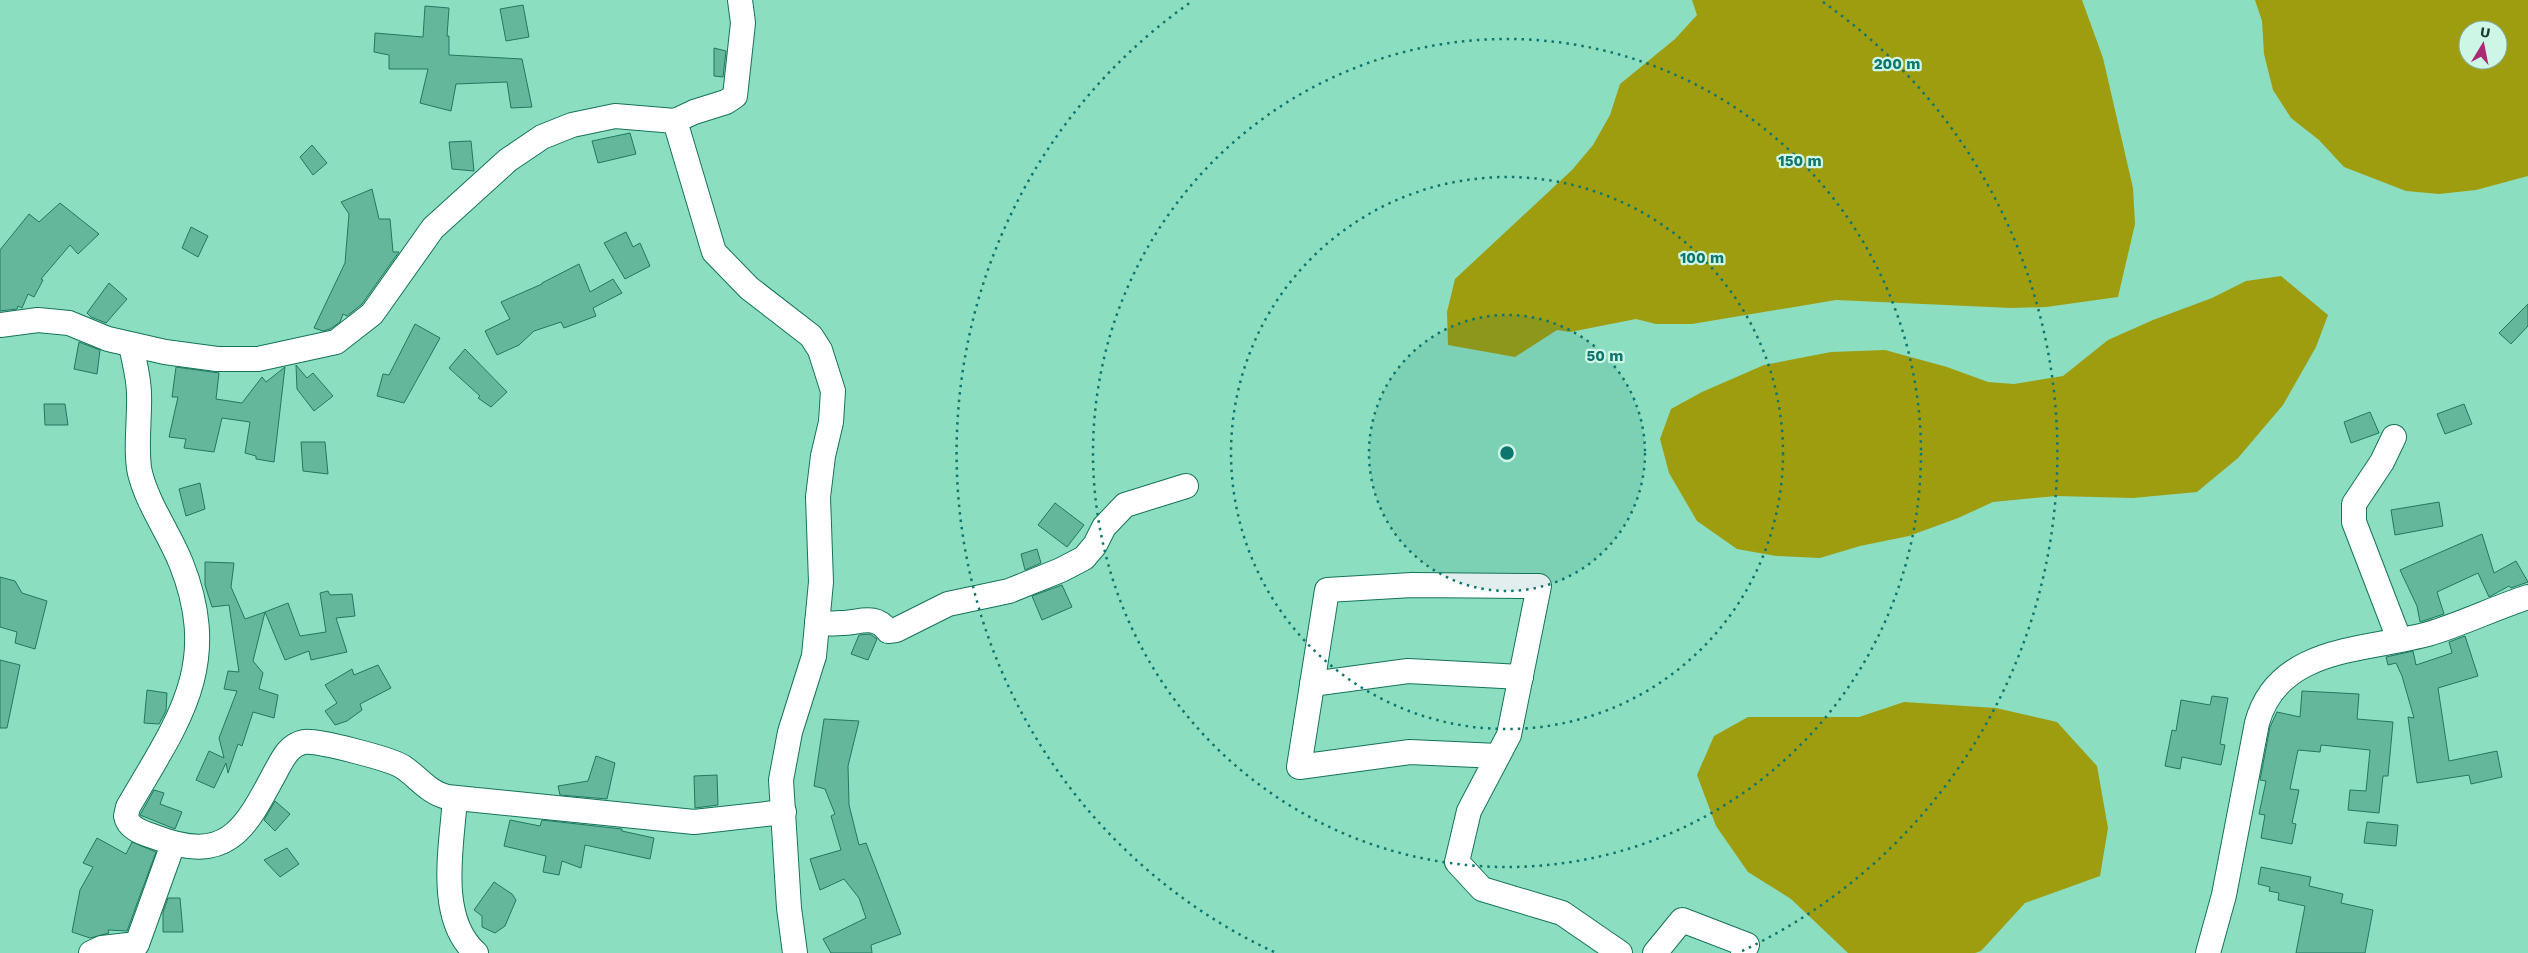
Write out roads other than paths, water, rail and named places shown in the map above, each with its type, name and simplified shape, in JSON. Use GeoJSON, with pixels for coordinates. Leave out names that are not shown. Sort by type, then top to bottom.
{"type":"FeatureCollection","features":[{"type":"Feature","properties":{"kind":"street"},"geometry":{"type":"LineString","coordinates":[[0,325],[38,320],[69,323],[108,339],[131,345],[187,356],[217,359],[258,359],[336,342],[372,314],[432,228],[508,160],[542,137],[572,125],[615,116],[675,121],[694,112],[726,102],[735,96],[743,23],[740,0]]}},
{"type":"Feature","properties":{"kind":"street"},"geometry":{"type":"LineString","coordinates":[[675,121],[714,252],[749,288],[811,336],[820,350],[829,373],[833,392],[831,422],[823,456],[818,497],[821,582],[814,656],[790,732],[781,780],[789,908],[795,953]]}},
{"type":"Feature","properties":{"kind":"street"},"geometry":{"type":"LineString","coordinates":[[131,345],[139,391],[139,471],[144,488],[170,537],[182,566],[194,609],[197,638],[193,682],[188,699],[128,807],[126,816],[130,825],[139,831],[173,844],[206,846],[224,842],[241,830],[255,811],[284,756],[293,746],[302,742],[314,741],[398,765],[437,794],[455,798],[694,822],[784,812]]}},
{"type":"Feature","properties":{"kind":"street"},"geometry":{"type":"LineString","coordinates":[[2394,437],[2382,462],[2354,504],[2353,511],[2354,522],[2399,639]]}},
{"type":"Feature","properties":{"kind":"street"},"geometry":{"type":"LineString","coordinates":[[817,623],[842,623],[867,619],[885,626],[888,631],[896,630],[948,604],[1010,591],[1084,558],[1095,544],[1104,527],[1125,505],[1186,486]]}},
{"type":"Feature","properties":{"kind":"street"},"geometry":{"type":"LineString","coordinates":[[1498,756],[1410,752],[1299,768],[1327,590],[1412,586],[1539,586],[1509,735],[1498,756],[1469,811],[1458,862],[1482,889],[1562,913],[1620,953]]}},
{"type":"Feature","properties":{"kind":"street"},"geometry":{"type":"LineString","coordinates":[[2208,953],[2224,895],[2257,723],[2261,707],[2268,694],[2291,673],[2318,659],[2337,652],[2454,626],[2528,597]]}},
{"type":"Feature","properties":{"kind":"street"},"geometry":{"type":"LineString","coordinates":[[1312,684],[1408,671],[1521,676]]}},
{"type":"Feature","properties":{"kind":"street"},"geometry":{"type":"LineString","coordinates":[[455,798],[449,881],[450,902],[456,923],[468,946],[476,953]]}},
{"type":"Feature","properties":{"kind":"street"},"geometry":{"type":"LineString","coordinates":[[91,953],[102,948],[137,944],[173,844]]}},
{"type":"Feature","properties":{"kind":"street"},"geometry":{"type":"LineString","coordinates":[[1655,953],[1682,920],[1747,944],[1743,953]]}}]}
